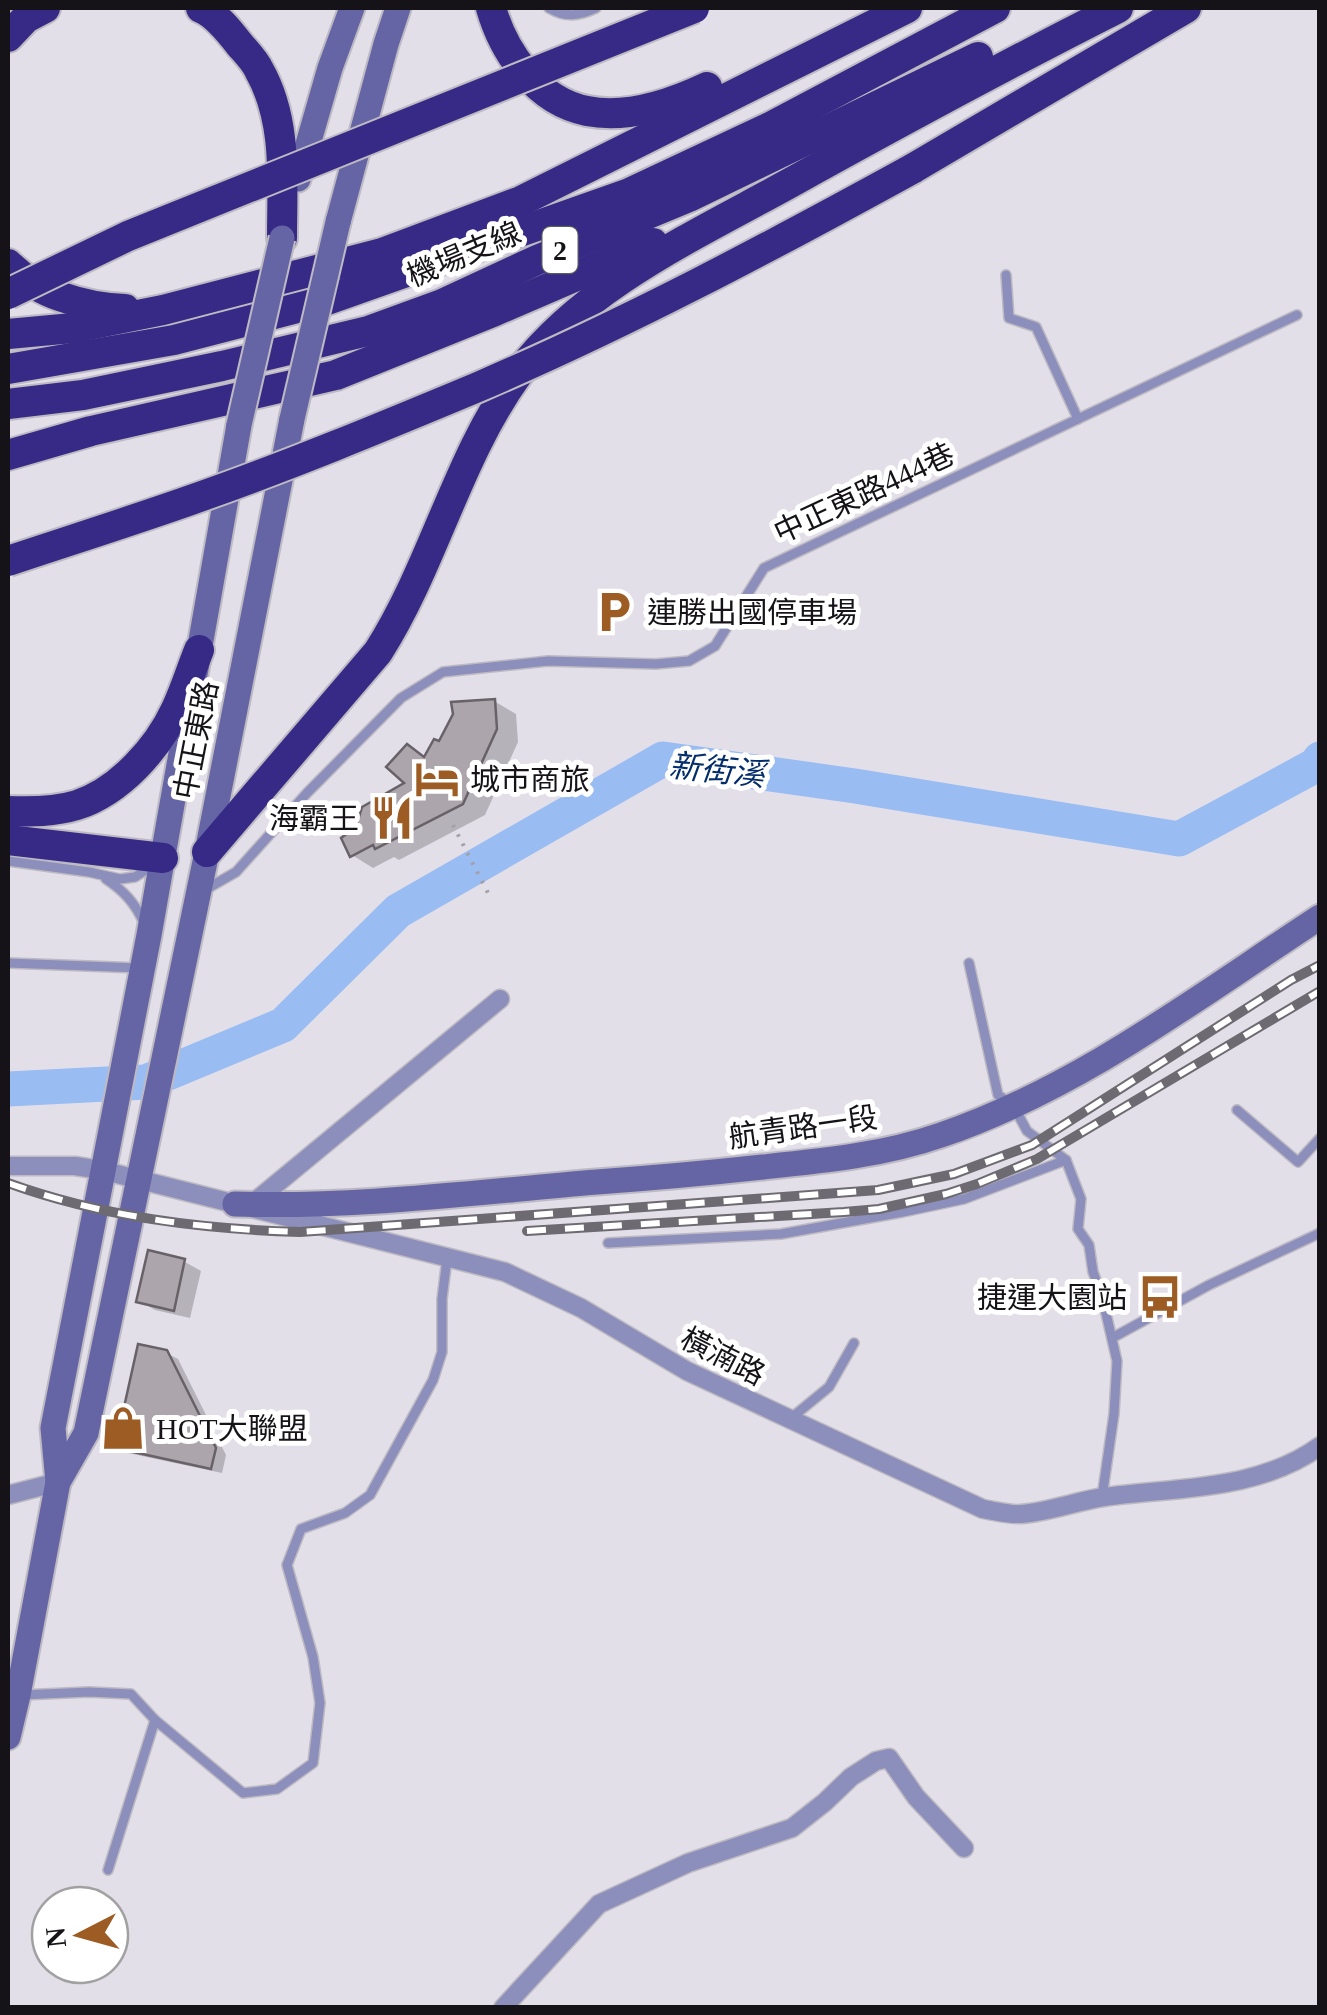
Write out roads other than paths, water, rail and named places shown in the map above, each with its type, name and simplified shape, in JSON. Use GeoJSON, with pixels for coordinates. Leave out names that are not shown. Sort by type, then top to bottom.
{"type":"FeatureCollection","features":[{"type":"Feature","properties":{"kind":"highway"},"geometry":{"type":"LineString","coordinates":[[8,37],[26,18],[46,8]]}},
{"type":"Feature","properties":{"kind":"highway"},"geometry":{"type":"LineString","coordinates":[[201,8],[208,10],[234,37],[259,69],[276,112],[282,158],[282,238]]}},
{"type":"Feature","properties":{"kind":"highway"},"geometry":{"type":"LineString","coordinates":[[491,8],[496,27],[516,63],[538,86],[586,111],[630,112],[678,101],[878,8]]}},
{"type":"Feature","properties":{"kind":"highway"},"geometry":{"type":"LineString","coordinates":[[8,294],[128,236],[694,8]]}},
{"type":"Feature","properties":{"kind":"highway"},"geometry":{"type":"LineString","coordinates":[[8,334],[73,328],[163,310],[382,253],[521,201],[907,8]]}},
{"type":"Feature","properties":{"kind":"highway","name":"機場支線"},"geometry":{"type":"LineString","coordinates":[[8,370],[174,340],[324,301],[627,194],[772,126],[995,8]]}},
{"type":"Feature","properties":{"kind":"highway","name":"機場支線"},"geometry":{"type":"LineString","coordinates":[[8,404],[82,395],[222,366],[368,331],[442,304],[690,197],[1083,8]]}},
{"type":"Feature","properties":{"kind":"highway"},"geometry":{"type":"LineString","coordinates":[[205,858],[378,652],[414,587],[487,424],[518,374],[550,338],[593,300],[646,264],[971,83],[1118,8]]}},
{"type":"Feature","properties":{"kind":"highway"},"geometry":{"type":"LineString","coordinates":[[8,561],[190,500],[342,443],[481,386],[634,316],[912,168],[1186,8]]}},
{"type":"Feature","properties":{"kind":"highway"},"geometry":{"type":"LineString","coordinates":[[8,456],[91,430],[336,375],[780,188]]}},
{"type":"Feature","properties":{"kind":"highway"},"geometry":{"type":"LineString","coordinates":[[8,264],[19,276],[50,294],[114,308],[163,310]]}},
{"type":"Feature","properties":{"kind":"highway"},"geometry":{"type":"LineString","coordinates":[[8,434],[144,419]]}},
{"type":"Feature","properties":{"kind":"highway"},"geometry":{"type":"LineString","coordinates":[[8,811],[42,812],[80,804],[117,783],[159,739],[176,710],[199,650]]}},
{"type":"Feature","properties":{"kind":"highway"},"geometry":{"type":"LineString","coordinates":[[8,840],[163,858]]}},
{"type":"Feature","properties":{"kind":"main road","name":"中正東路"},"geometry":{"type":"LineString","coordinates":[[8,1738],[58,1482],[53,1428],[149,935],[239,424],[282,238],[330,68],[352,8]]}},
{"type":"Feature","properties":{"kind":"main road","name":"中正東路"},"geometry":{"type":"LineString","coordinates":[[58,1482],[86,1433],[292,419],[338,222],[398,8]]}},
{"type":"Feature","properties":{"kind":"main road"},"geometry":{"type":"LineString","coordinates":[[163,858],[205,858]]}},
{"type":"Feature","properties":{"kind":"main road","name":"航青路一段"},"geometry":{"type":"LineString","coordinates":[[244,1204],[328,1204],[694,1174],[820,1162],[898,1147],[941,1135],[1045,1092],[1320,917]]}},
{"type":"Feature","properties":{"kind":"street"},"geometry":{"type":"LineString","coordinates":[[244,1204],[500,999]]}},
{"type":"Feature","properties":{"kind":"street","name":"橫湳路"},"geometry":{"type":"LineString","coordinates":[[8,1166],[102,1170],[505,1272],[581,1308],[687,1371],[983,1509],[1019,1515],[1102,1498],[1258,1477],[1300,1460],[1320,1446]]}},
{"type":"Feature","properties":{"kind":"street"},"geometry":{"type":"LineString","coordinates":[[8,1495],[58,1482]]}},
{"type":"Feature","properties":{"kind":"street"},"geometry":{"type":"LineString","coordinates":[[503,2008],[599,1904],[688,1863],[792,1828],[851,1777],[876,1761],[889,1758],[916,1798],[964,1848]]}},
{"type":"Feature","properties":{"kind":"lane"},"geometry":{"type":"LineString","coordinates":[[549,8],[560,15],[581,15],[596,8]]}},
{"type":"Feature","properties":{"kind":"lane"},"geometry":{"type":"LineString","coordinates":[[1006,275],[1009,318],[1036,326],[1078,419]]}},
{"type":"Feature","properties":{"kind":"lane","name":"中正東路444巷"},"geometry":{"type":"LineString","coordinates":[[196,894],[236,872],[401,698],[443,672],[548,661],[688,661],[715,646],[764,568],[1296,316]]}},
{"type":"Feature","properties":{"kind":"lane"},"geometry":{"type":"LineString","coordinates":[[8,861],[120,879],[135,878],[163,858]]}},
{"type":"Feature","properties":{"kind":"lane"},"geometry":{"type":"LineString","coordinates":[[104,877],[123,890],[137,908],[149,935]]}},
{"type":"Feature","properties":{"kind":"lane"},"geometry":{"type":"LineString","coordinates":[[969,962],[998,1096],[1013,1106],[1026,1131],[1066,1160],[1082,1199],[1078,1229],[1089,1245],[1117,1361],[1102,1498]]}},
{"type":"Feature","properties":{"kind":"lane"},"geometry":{"type":"LineString","coordinates":[[8,964],[142,968]]}},
{"type":"Feature","properties":{"kind":"lane"},"geometry":{"type":"LineString","coordinates":[[1237,1110],[1298,1162],[1320,1138]]}},
{"type":"Feature","properties":{"kind":"lane"},"geometry":{"type":"LineString","coordinates":[[608,1243],[781,1234],[833,1225],[964,1199],[1066,1160]]}},
{"type":"Feature","properties":{"kind":"lane"},"geometry":{"type":"LineString","coordinates":[[1112,1338],[1208,1286],[1320,1233]]}},
{"type":"Feature","properties":{"kind":"lane"},"geometry":{"type":"LineString","coordinates":[[18,1695],[131,1694],[155,1720],[244,1793],[277,1789],[313,1763],[320,1702],[287,1565],[301,1528],[344,1513],[370,1495],[433,1380],[442,1352],[447,1259]]}},
{"type":"Feature","properties":{"kind":"lane"},"geometry":{"type":"LineString","coordinates":[[790,1420],[829,1387],[854,1343]]}},
{"type":"Feature","properties":{"kind":"lane"},"geometry":{"type":"LineString","coordinates":[[108,1870],[155,1720]]}},
{"type":"Feature","properties":{"kind":"waterway","name":"新街溪"},"geometry":{"type":"LineString","coordinates":[[8,1089],[146,1082],[283,1025],[398,911],[663,759],[1179,839],[1316,765],[1320,759]]}},
{"type":"Feature","properties":{"kind":"railway"},"geometry":{"type":"LineString","coordinates":[[8,1183],[116,1213],[226,1228],[300,1232],[878,1190],[954,1174],[1032,1145],[1320,965]]}},
{"type":"Feature","properties":{"kind":"railway"},"geometry":{"type":"LineString","coordinates":[[527,1231],[879,1209],[946,1194],[1037,1159],[1320,991]]}},
{"type":"Feature","properties":{"kind":"place","name":"連勝出國停車場"},"geometry":{"type":"Point","coordinates":[614,612]}},
{"type":"Feature","properties":{"kind":"place","name":"城市商旅"},"geometry":{"type":"Point","coordinates":[437,779]}},
{"type":"Feature","properties":{"kind":"place","name":"海霸王"},"geometry":{"type":"Point","coordinates":[392,818]}},
{"type":"Feature","properties":{"kind":"place","name":"捷運大園站"},"geometry":{"type":"Point","coordinates":[1160,1297]}},
{"type":"Feature","properties":{"kind":"place","name":"HOT大聯盟"},"geometry":{"type":"Point","coordinates":[123,1428]}}]}
